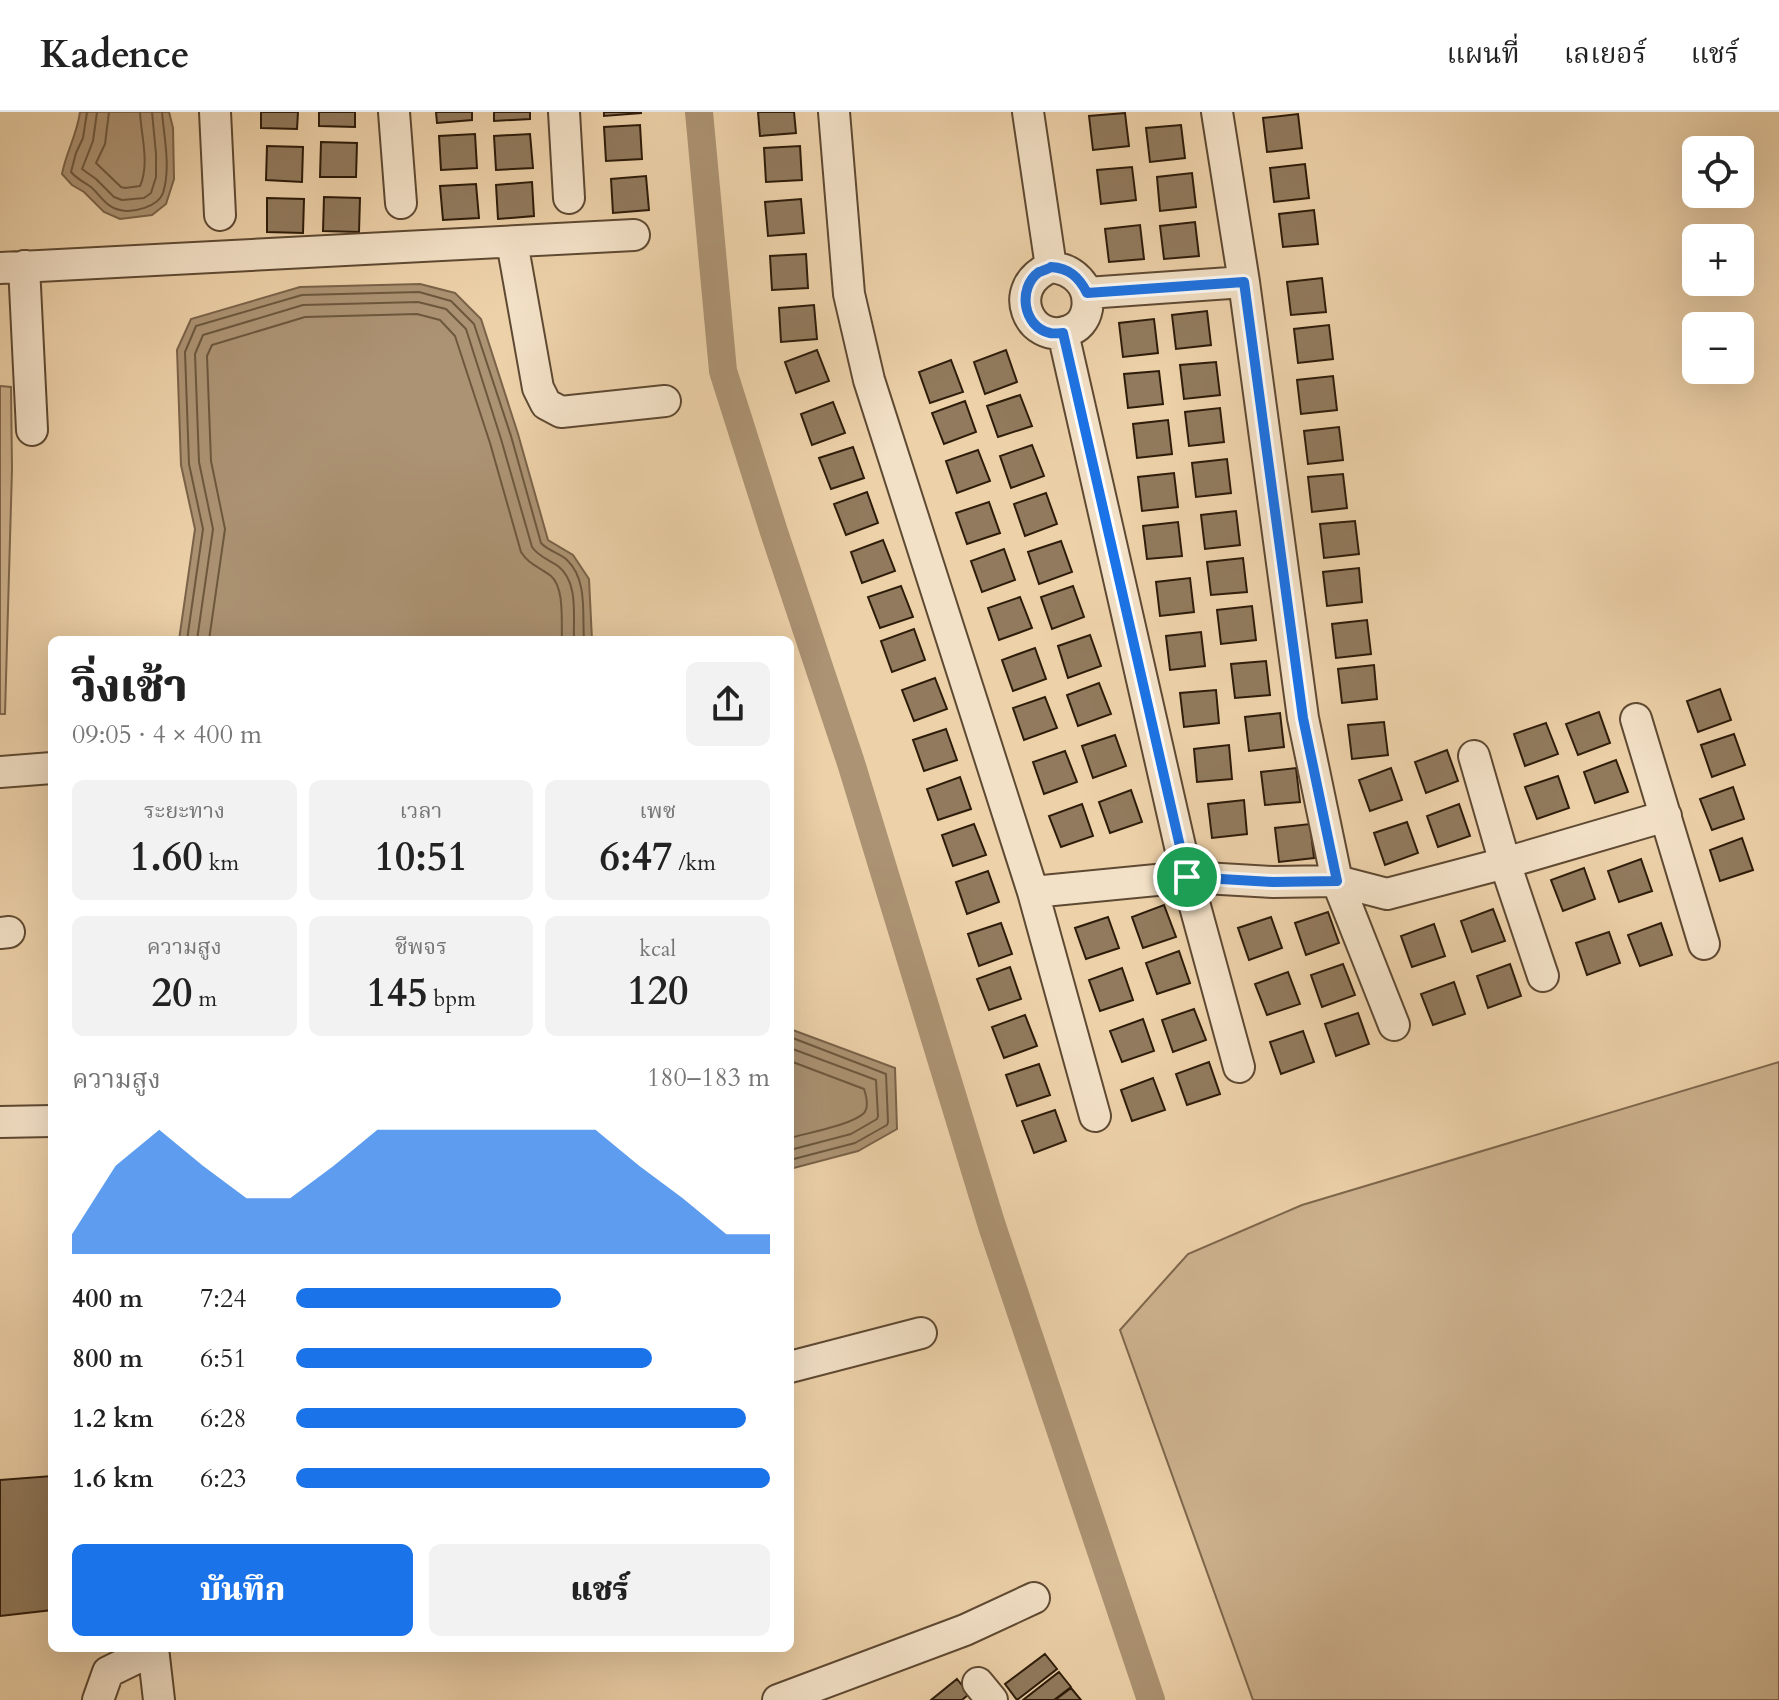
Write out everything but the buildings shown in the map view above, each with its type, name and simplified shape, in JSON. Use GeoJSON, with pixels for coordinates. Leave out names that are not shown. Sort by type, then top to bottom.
{"type":"FeatureCollection","features":[{"type":"Feature","properties":{"kind":"street"},"geometry":{"type":"LineString","coordinates":[[215,112],[220,215]]}},
{"type":"Feature","properties":{"kind":"street"},"geometry":{"type":"LineString","coordinates":[[394,112],[401,203]]}},
{"type":"Feature","properties":{"kind":"street"},"geometry":{"type":"LineString","coordinates":[[564,112],[569,198]]}},
{"type":"Feature","properties":{"kind":"street"},"geometry":{"type":"LineString","coordinates":[[834,112],[849,294],[869,380],[1033,892],[1095,1116]]}},
{"type":"Feature","properties":{"kind":"street"},"geometry":{"type":"LineString","coordinates":[[1028,112],[1051,267]]}},
{"type":"Feature","properties":{"kind":"street"},"geometry":{"type":"LineString","coordinates":[[1217,112],[1244,282],[1303,718],[1337,881],[1394,1025]]}},
{"type":"Feature","properties":{"kind":"street"},"geometry":{"type":"LineString","coordinates":[[32,430],[12,267],[634,235]]}},
{"type":"Feature","properties":{"kind":"street"},"geometry":{"type":"LineString","coordinates":[[512,242],[538,388],[546,404],[561,412],[665,401]]}},
{"type":"Feature","properties":{"kind":"street"},"geometry":{"type":"LineString","coordinates":[[1051,267],[1072,273],[1082,282],[1087,293],[1088,307],[1084,319],[1075,328],[1063,333],[1051,334],[1039,328],[1030,319],[1025,307],[1031,280],[1051,267]]}},
{"type":"Feature","properties":{"kind":"street"},"geometry":{"type":"LineString","coordinates":[[1087,293],[1244,282]]}},
{"type":"Feature","properties":{"kind":"street"},"geometry":{"type":"LineString","coordinates":[[1063,333],[1187,877],[1239,1067]]}},
{"type":"Feature","properties":{"kind":"street"},"geometry":{"type":"LineString","coordinates":[[1636,719],[1704,944]]}},
{"type":"Feature","properties":{"kind":"street"},"geometry":{"type":"LineString","coordinates":[[1474,756],[1505,863],[1543,976]]}},
{"type":"Feature","properties":{"kind":"street"},"geometry":{"type":"LineString","coordinates":[[0,772],[48,768]]}},
{"type":"Feature","properties":{"kind":"street"},"geometry":{"type":"LineString","coordinates":[[1033,892],[1187,877],[1273,882],[1337,881],[1387,894],[1666,816]]}},
{"type":"Feature","properties":{"kind":"street"},"geometry":{"type":"LineString","coordinates":[[0,1122],[48,1121]]}},
{"type":"Feature","properties":{"kind":"street"},"geometry":{"type":"LineString","coordinates":[[794,1366],[921,1333]]}},
{"type":"Feature","properties":{"kind":"street"},"geometry":{"type":"LineString","coordinates":[[778,1700],[965,1630],[1034,1598]]}},
{"type":"Feature","properties":{"kind":"street"},"geometry":{"type":"LineString","coordinates":[[98,1700],[108,1672],[147,1652]]}},
{"type":"Feature","properties":{"kind":"street"},"geometry":{"type":"LineString","coordinates":[[153,1652],[159,1700]]}},
{"type":"Feature","properties":{"kind":"shaded area"},"geometry":{"type":"Polygon","coordinates":[[[0,386],[11,387],[12,469],[5,714],[0,714],[0,386]]]}},
{"type":"Feature","properties":{"kind":"shaded area"},"geometry":{"type":"Polygon","coordinates":[[[1779,1062],[1779,1700],[1253,1700],[1120,1330],[1188,1254],[1302,1205],[1779,1062]]]}},
{"type":"Feature","properties":{"kind":"water"},"geometry":{"type":"Polygon","coordinates":[[[80,112],[169,112],[173,128],[174,179],[166,204],[152,215],[120,219],[104,212],[72,185],[62,174],[80,112]]]}},
{"type":"Feature","properties":{"kind":"water"},"geometry":{"type":"Polygon","coordinates":[[[420,284],[455,293],[481,319],[548,540],[573,555],[589,579],[592,636],[180,636],[195,529],[181,465],[177,350],[191,319],[300,287],[420,284]]]}},
{"type":"Feature","properties":{"kind":"water"},"geometry":{"type":"Polygon","coordinates":[[[794,1030],[895,1068],[897,1129],[858,1151],[794,1168],[794,1030]]]}},
{"type":"Feature","properties":{"kind":"waterway"},"geometry":{"type":"LineString","coordinates":[[699,112],[723,371],[851,763],[992,1226],[1151,1700]]}},
{"type":"Feature","properties":{"kind":"route"},"geometry":{"type":"LineString","coordinates":[[1051,267],[1072,273],[1082,282],[1087,293],[1244,282],[1303,718],[1337,881],[1273,882],[1187,877],[1063,333],[1051,334],[1039,328],[1030,319],[1025,307],[1031,280],[1051,267]]}}]}
